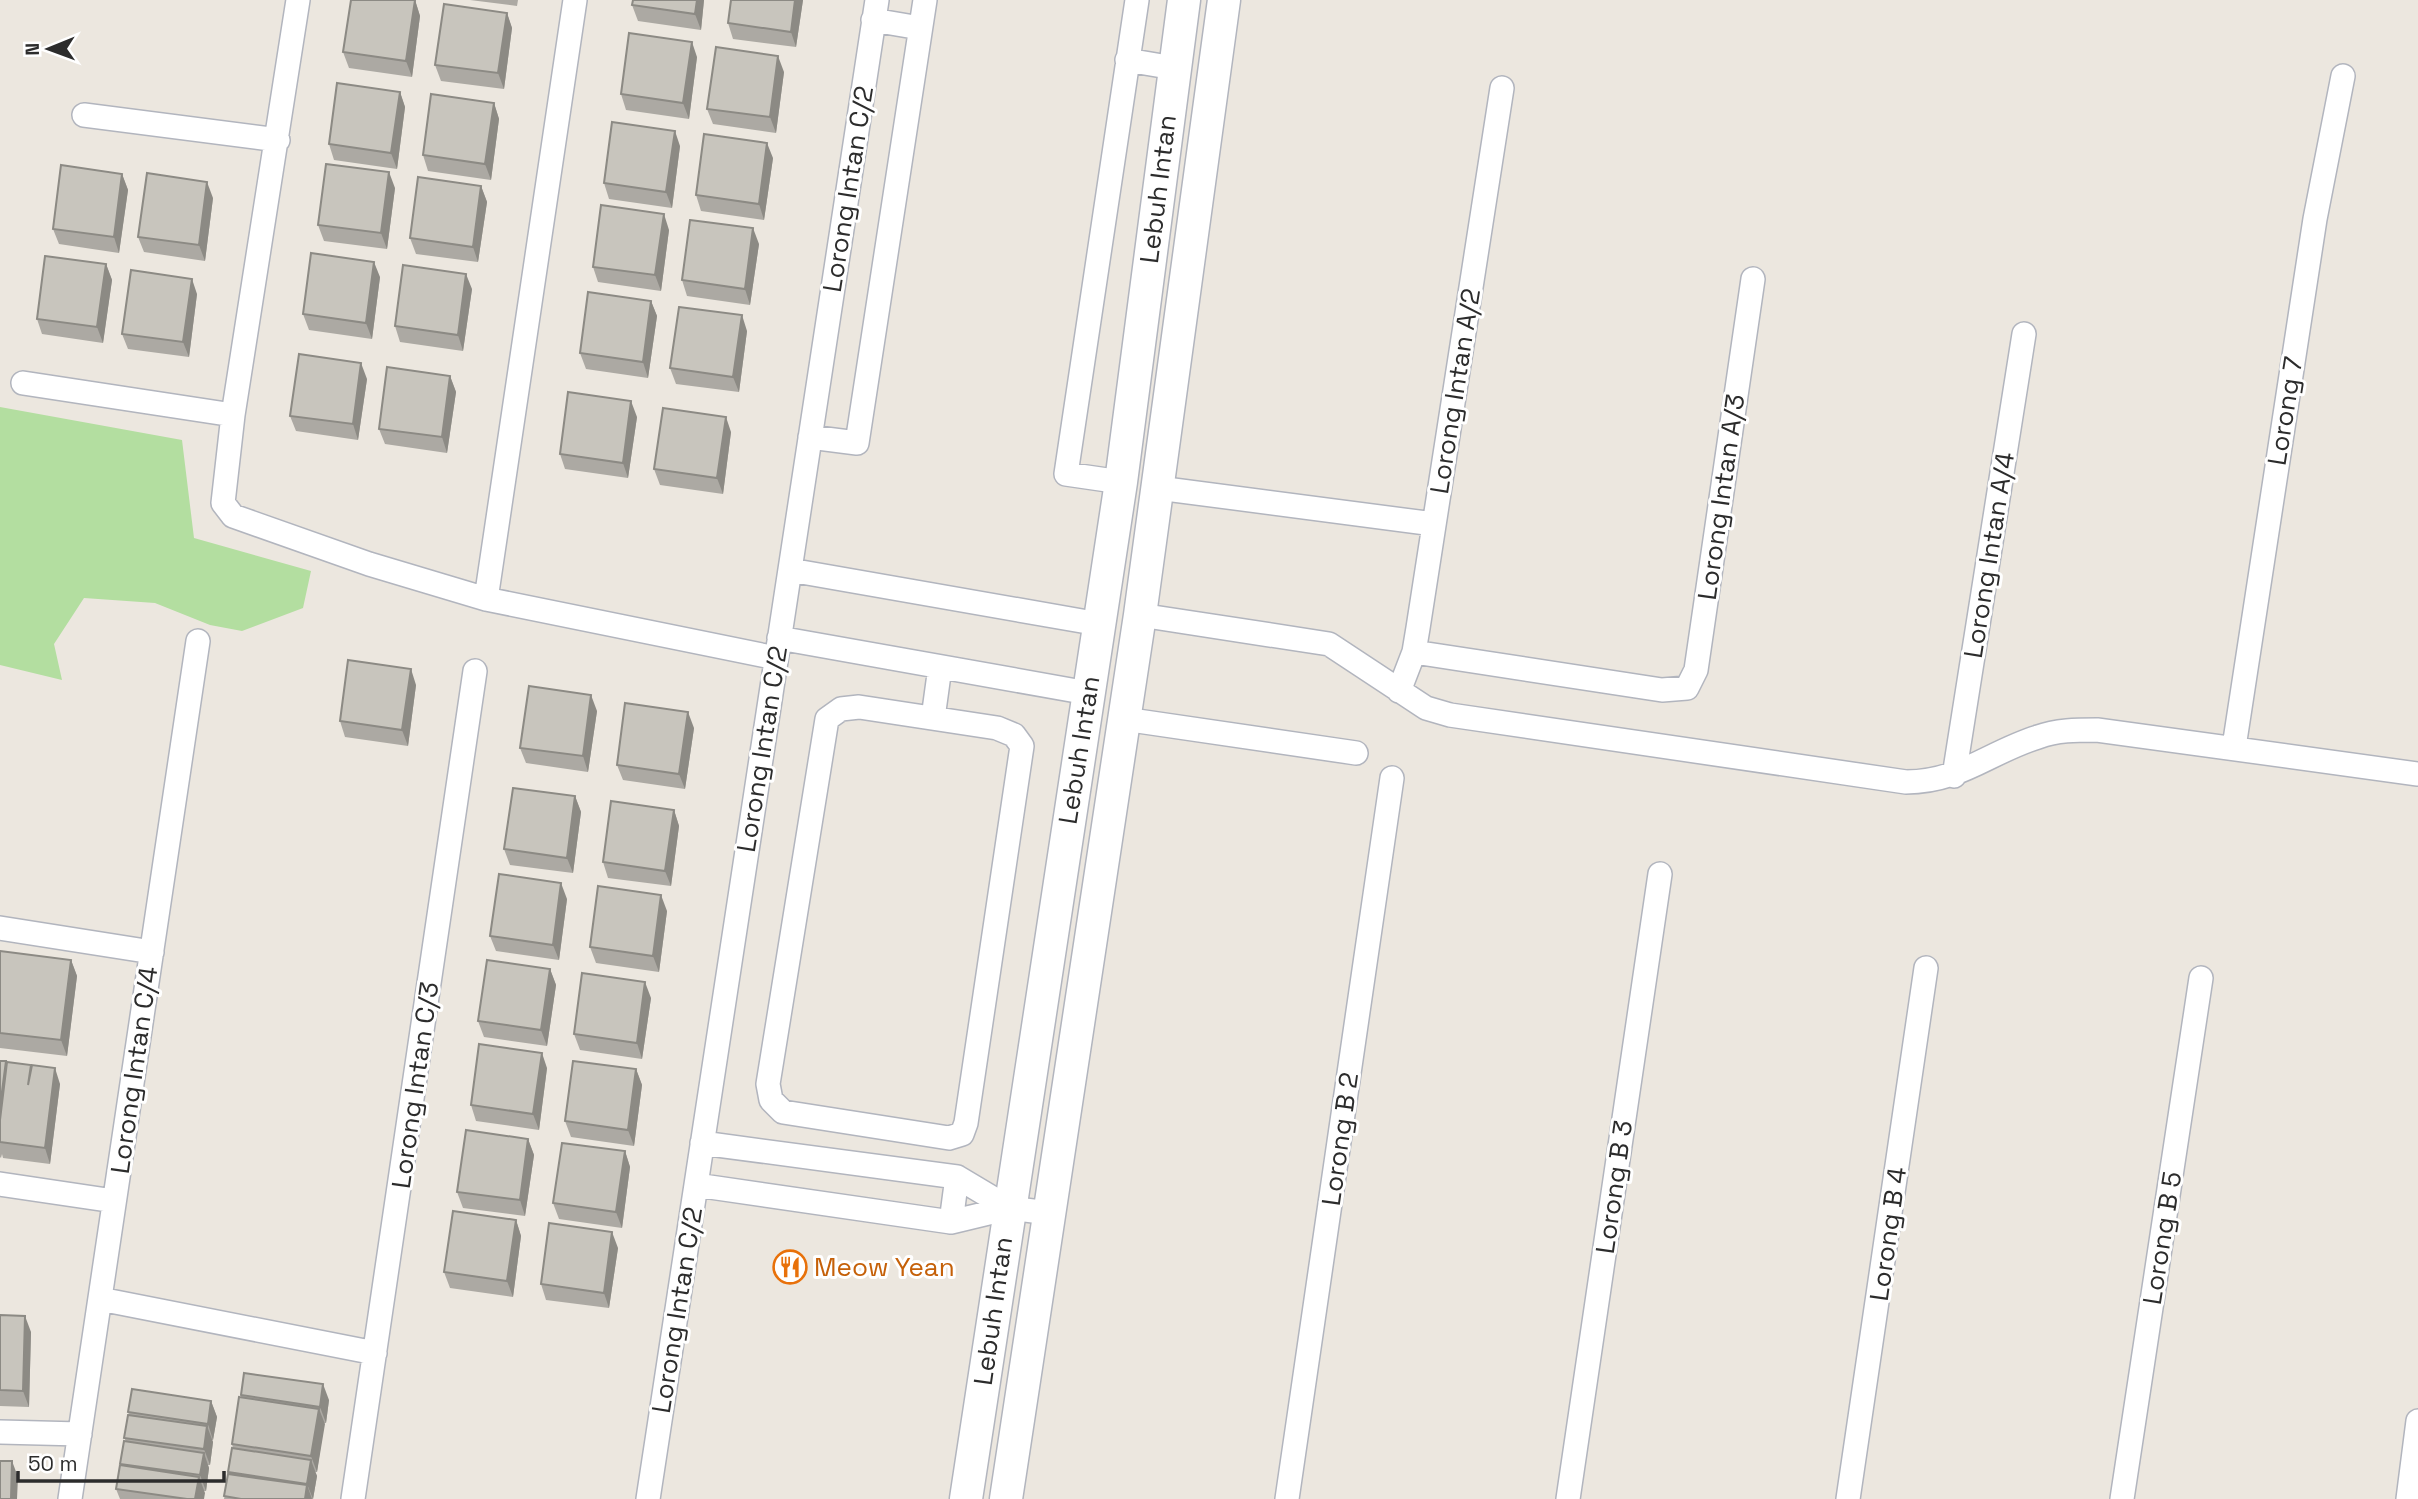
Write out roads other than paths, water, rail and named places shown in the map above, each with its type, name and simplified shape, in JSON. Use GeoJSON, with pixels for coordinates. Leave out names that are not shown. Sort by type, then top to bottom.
{"type":"FeatureCollection","features":[{"type":"Feature","properties":{"kind":"main road","name":"Lebuh Intan"},"geometry":{"type":"LineString","coordinates":[[966,1499],[1121,482],[1184,0]]}},
{"type":"Feature","properties":{"kind":"main road","name":"Lebuh Intan"},"geometry":{"type":"LineString","coordinates":[[1006,1499],[1140,615],[1223,3]]}},
{"type":"Feature","properties":{"kind":"main road"},"geometry":{"type":"LineString","coordinates":[[1174,68],[1193,65],[1202,56],[1223,3]]}},
{"type":"Feature","properties":{"kind":"street"},"geometry":{"type":"LineString","coordinates":[[298,0],[223,494],[223,503],[233,516],[369,564],[486,599],[778,648],[940,667],[1088,693]]}},
{"type":"Feature","properties":{"kind":"street"},"geometry":{"type":"LineString","coordinates":[[486,599],[575,0]]}},
{"type":"Feature","properties":{"kind":"street"},"geometry":{"type":"LineString","coordinates":[[810,437],[857,443],[925,0]]}},
{"type":"Feature","properties":{"kind":"street"},"geometry":{"type":"LineString","coordinates":[[1121,482],[1066,474],[1137,0]]}},
{"type":"Feature","properties":{"kind":"street"},"geometry":{"type":"LineString","coordinates":[[875,10],[920,27]]}},
{"type":"Feature","properties":{"kind":"street","name":"Lorong Intan C/2"},"geometry":{"type":"LineString","coordinates":[[649,1499],[875,10]]}},
{"type":"Feature","properties":{"kind":"street"},"geometry":{"type":"LineString","coordinates":[[1127,60],[1174,68]]}},
{"type":"Feature","properties":{"kind":"street","name":"Lorong 7"},"geometry":{"type":"LineString","coordinates":[[2234,747],[2315,219],[2343,76]]}},
{"type":"Feature","properties":{"kind":"street","name":"Lorong Intan A/2"},"geometry":{"type":"LineString","coordinates":[[1399,691],[1414,652],[1502,88]]}},
{"type":"Feature","properties":{"kind":"street"},"geometry":{"type":"LineString","coordinates":[[84,115],[278,140]]}},
{"type":"Feature","properties":{"kind":"street","name":"Lorong Intan A/3"},"geometry":{"type":"LineString","coordinates":[[1414,652],[1662,690],[1686,688],[1696,670],[1753,278]]}},
{"type":"Feature","properties":{"kind":"street","name":"Lorong Intan A/4"},"geometry":{"type":"LineString","coordinates":[[1954,776],[2024,334]]}},
{"type":"Feature","properties":{"kind":"street"},"geometry":{"type":"LineString","coordinates":[[23,383],[233,415]]}},
{"type":"Feature","properties":{"kind":"street"},"geometry":{"type":"LineString","coordinates":[[1158,488],[1434,524]]}},
{"type":"Feature","properties":{"kind":"street"},"geometry":{"type":"LineString","coordinates":[[790,570],[1099,624]]}},
{"type":"Feature","properties":{"kind":"street"},"geometry":{"type":"LineString","coordinates":[[1140,615],[1329,645],[1426,708],[1478,721],[1906,782],[1930,782],[1954,776],[2036,737],[2064,730],[2097,730],[2234,747],[2418,774]]}},
{"type":"Feature","properties":{"kind":"street","name":"Lorong Intan C/4"},"geometry":{"type":"LineString","coordinates":[[70,1499],[198,641]]}},
{"type":"Feature","properties":{"kind":"street"},"geometry":{"type":"LineString","coordinates":[[933,718],[940,667]]}},
{"type":"Feature","properties":{"kind":"street","name":"Lorong Intan C/3"},"geometry":{"type":"LineString","coordinates":[[353,1499],[475,671]]}},
{"type":"Feature","properties":{"kind":"street"},"geometry":{"type":"LineString","coordinates":[[859,707],[997,728],[1014,735],[1022,746],[967,1123],[962,1134],[948,1138],[867,1126],[783,1112],[771,1100],[768,1084],[827,719],[841,709],[859,707]]}},
{"type":"Feature","properties":{"kind":"street"},"geometry":{"type":"LineString","coordinates":[[1124,719],[1356,754]]}},
{"type":"Feature","properties":{"kind":"street","name":"Lorong B 2"},"geometry":{"type":"LineString","coordinates":[[1287,1499],[1392,778]]}},
{"type":"Feature","properties":{"kind":"street","name":"Lorong B 3"},"geometry":{"type":"LineString","coordinates":[[1568,1499],[1660,874]]}},
{"type":"Feature","properties":{"kind":"street"},"geometry":{"type":"LineString","coordinates":[[0,928],[152,951]]}},
{"type":"Feature","properties":{"kind":"street","name":"Lorong B 4"},"geometry":{"type":"LineString","coordinates":[[1848,1499],[1926,968]]}},
{"type":"Feature","properties":{"kind":"street","name":"Lorong B 5"},"geometry":{"type":"LineString","coordinates":[[2122,1499],[2201,978]]}},
{"type":"Feature","properties":{"kind":"street"},"geometry":{"type":"LineString","coordinates":[[861,1164],[867,1126]]}},
{"type":"Feature","properties":{"kind":"street"},"geometry":{"type":"LineString","coordinates":[[702,1143],[957,1177],[1009,1208]]}},
{"type":"Feature","properties":{"kind":"street"},"geometry":{"type":"LineString","coordinates":[[951,1222],[957,1177]]}},
{"type":"Feature","properties":{"kind":"street"},"geometry":{"type":"LineString","coordinates":[[0,1184],[114,1201]]}},
{"type":"Feature","properties":{"kind":"street"},"geometry":{"type":"LineString","coordinates":[[696,1185],[951,1222],[1009,1208],[1049,1213]]}},
{"type":"Feature","properties":{"kind":"street"},"geometry":{"type":"LineString","coordinates":[[100,1299],[375,1353]]}},
{"type":"Feature","properties":{"kind":"street"},"geometry":{"type":"LineString","coordinates":[[2408,1499],[2418,1421]]}},
{"type":"Feature","properties":{"kind":"street"},"geometry":{"type":"LineString","coordinates":[[0,1432],[80,1434]]}},
{"type":"Feature","properties":{"kind":"place","name":"Meow Yean"},"geometry":{"type":"Point","coordinates":[790,1267]}}]}
